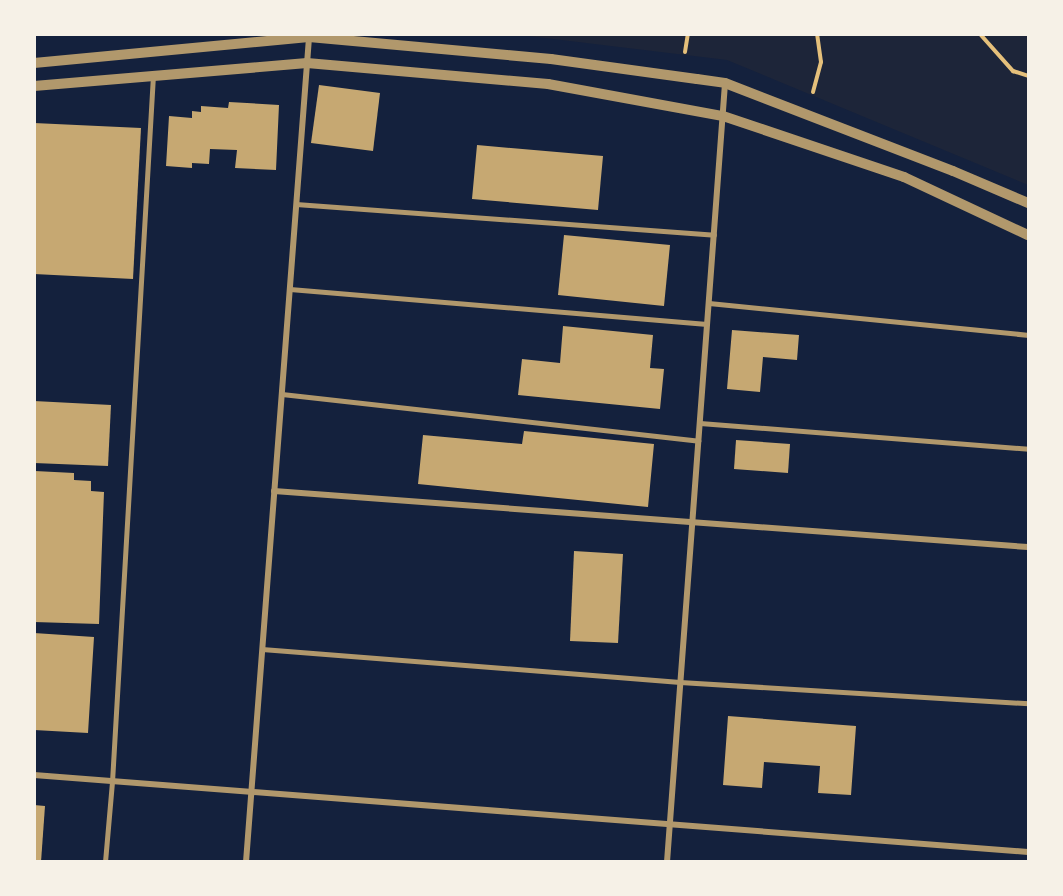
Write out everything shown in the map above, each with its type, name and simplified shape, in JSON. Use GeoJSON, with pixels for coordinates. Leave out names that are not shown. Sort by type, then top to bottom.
{"type":"FeatureCollection","features":[{"type":"Feature","properties":{"kind":"street"},"geometry":{"type":"LineString","coordinates":[[246,861],[309,37]]}},
{"type":"Feature","properties":{"kind":"street"},"geometry":{"type":"LineString","coordinates":[[34,63],[309,37],[551,59],[725,83],[1029,203]]}},
{"type":"Feature","properties":{"kind":"street"},"geometry":{"type":"LineString","coordinates":[[34,86],[307,63],[548,84],[723,116],[904,177],[1029,235]]}},
{"type":"Feature","properties":{"kind":"street"},"geometry":{"type":"LineString","coordinates":[[667,861],[725,83]]}},
{"type":"Feature","properties":{"kind":"street"},"geometry":{"type":"LineString","coordinates":[[274,491],[1029,547]]}},
{"type":"Feature","properties":{"kind":"street"},"geometry":{"type":"LineString","coordinates":[[34,775],[1029,852]]}},
{"type":"Feature","properties":{"kind":"lane"},"geometry":{"type":"LineString","coordinates":[[105,861],[112,782],[153,76]]}},
{"type":"Feature","properties":{"kind":"lane"},"geometry":{"type":"LineString","coordinates":[[296,204],[714,235]]}},
{"type":"Feature","properties":{"kind":"lane"},"geometry":{"type":"LineString","coordinates":[[290,289],[707,324]]}},
{"type":"Feature","properties":{"kind":"lane"},"geometry":{"type":"LineString","coordinates":[[709,303],[1029,335]]}},
{"type":"Feature","properties":{"kind":"lane"},"geometry":{"type":"LineString","coordinates":[[282,394],[698,441]]}},
{"type":"Feature","properties":{"kind":"lane"},"geometry":{"type":"LineString","coordinates":[[700,423],[1029,449]]}},
{"type":"Feature","properties":{"kind":"lane"},"geometry":{"type":"LineString","coordinates":[[262,649],[680,682],[1029,702]]}},
{"type":"Feature","properties":{"kind":"path"},"geometry":{"type":"LineString","coordinates":[[685,52],[688,34]]}},
{"type":"Feature","properties":{"kind":"path"},"geometry":{"type":"LineString","coordinates":[[813,92],[821,62],[817,34]]}},
{"type":"Feature","properties":{"kind":"path"},"geometry":{"type":"LineString","coordinates":[[980,34],[1013,71],[1029,76]]}},
{"type":"Feature","properties":{"kind":"shaded area"},"geometry":{"type":"Polygon","coordinates":[[[520,35],[1028,35],[1028,185],[727,60],[520,35]]]}},
{"type":"Feature","properties":{"kind":"building"},"geometry":{"type":"Polygon","coordinates":[[[319,85],[380,93],[373,151],[311,143],[319,85]]]}},
{"type":"Feature","properties":{"kind":"building"},"geometry":{"type":"Polygon","coordinates":[[[229,102],[279,105],[276,170],[235,168],[237,150],[210,149],[209,164],[192,163],[192,168],[166,166],[169,116],[192,118],[192,111],[201,112],[201,106],[228,108],[229,102]]]}},
{"type":"Feature","properties":{"kind":"building"},"geometry":{"type":"Polygon","coordinates":[[[34,123],[141,128],[133,279],[34,274],[34,123]]]}},
{"type":"Feature","properties":{"kind":"building"},"geometry":{"type":"Polygon","coordinates":[[[477,145],[603,156],[598,210],[472,199],[477,145]]]}},
{"type":"Feature","properties":{"kind":"building"},"geometry":{"type":"Polygon","coordinates":[[[564,235],[670,245],[664,306],[558,295],[564,235]]]}},
{"type":"Feature","properties":{"kind":"building"},"geometry":{"type":"Polygon","coordinates":[[[563,326],[653,335],[650,368],[664,369],[660,409],[518,395],[522,359],[560,363],[563,326]]]}},
{"type":"Feature","properties":{"kind":"building"},"geometry":{"type":"Polygon","coordinates":[[[732,330],[799,335],[797,360],[763,357],[760,392],[727,389],[732,330]]]}},
{"type":"Feature","properties":{"kind":"building"},"geometry":{"type":"Polygon","coordinates":[[[34,401],[111,405],[108,466],[34,463],[34,401]]]}},
{"type":"Feature","properties":{"kind":"building"},"geometry":{"type":"Polygon","coordinates":[[[524,431],[654,444],[648,507],[418,484],[423,435],[522,444],[524,431]]]}},
{"type":"Feature","properties":{"kind":"building"},"geometry":{"type":"Polygon","coordinates":[[[736,440],[790,444],[788,473],[734,469],[736,440]]]}},
{"type":"Feature","properties":{"kind":"building"},"geometry":{"type":"Polygon","coordinates":[[[35,471],[74,473],[74,480],[91,481],[91,491],[104,492],[99,624],[34,622],[35,471]]]}},
{"type":"Feature","properties":{"kind":"building"},"geometry":{"type":"Polygon","coordinates":[[[574,551],[623,554],[618,643],[570,641],[574,551]]]}},
{"type":"Feature","properties":{"kind":"building"},"geometry":{"type":"Polygon","coordinates":[[[34,633],[94,637],[88,733],[34,730],[34,633]]]}},
{"type":"Feature","properties":{"kind":"building"},"geometry":{"type":"Polygon","coordinates":[[[728,716],[856,726],[851,795],[818,793],[820,766],[764,762],[762,788],[723,785],[728,716]]]}},
{"type":"Feature","properties":{"kind":"building"},"geometry":{"type":"Polygon","coordinates":[[[34,805],[45,806],[41,862],[34,862],[34,805]]]}}]}
